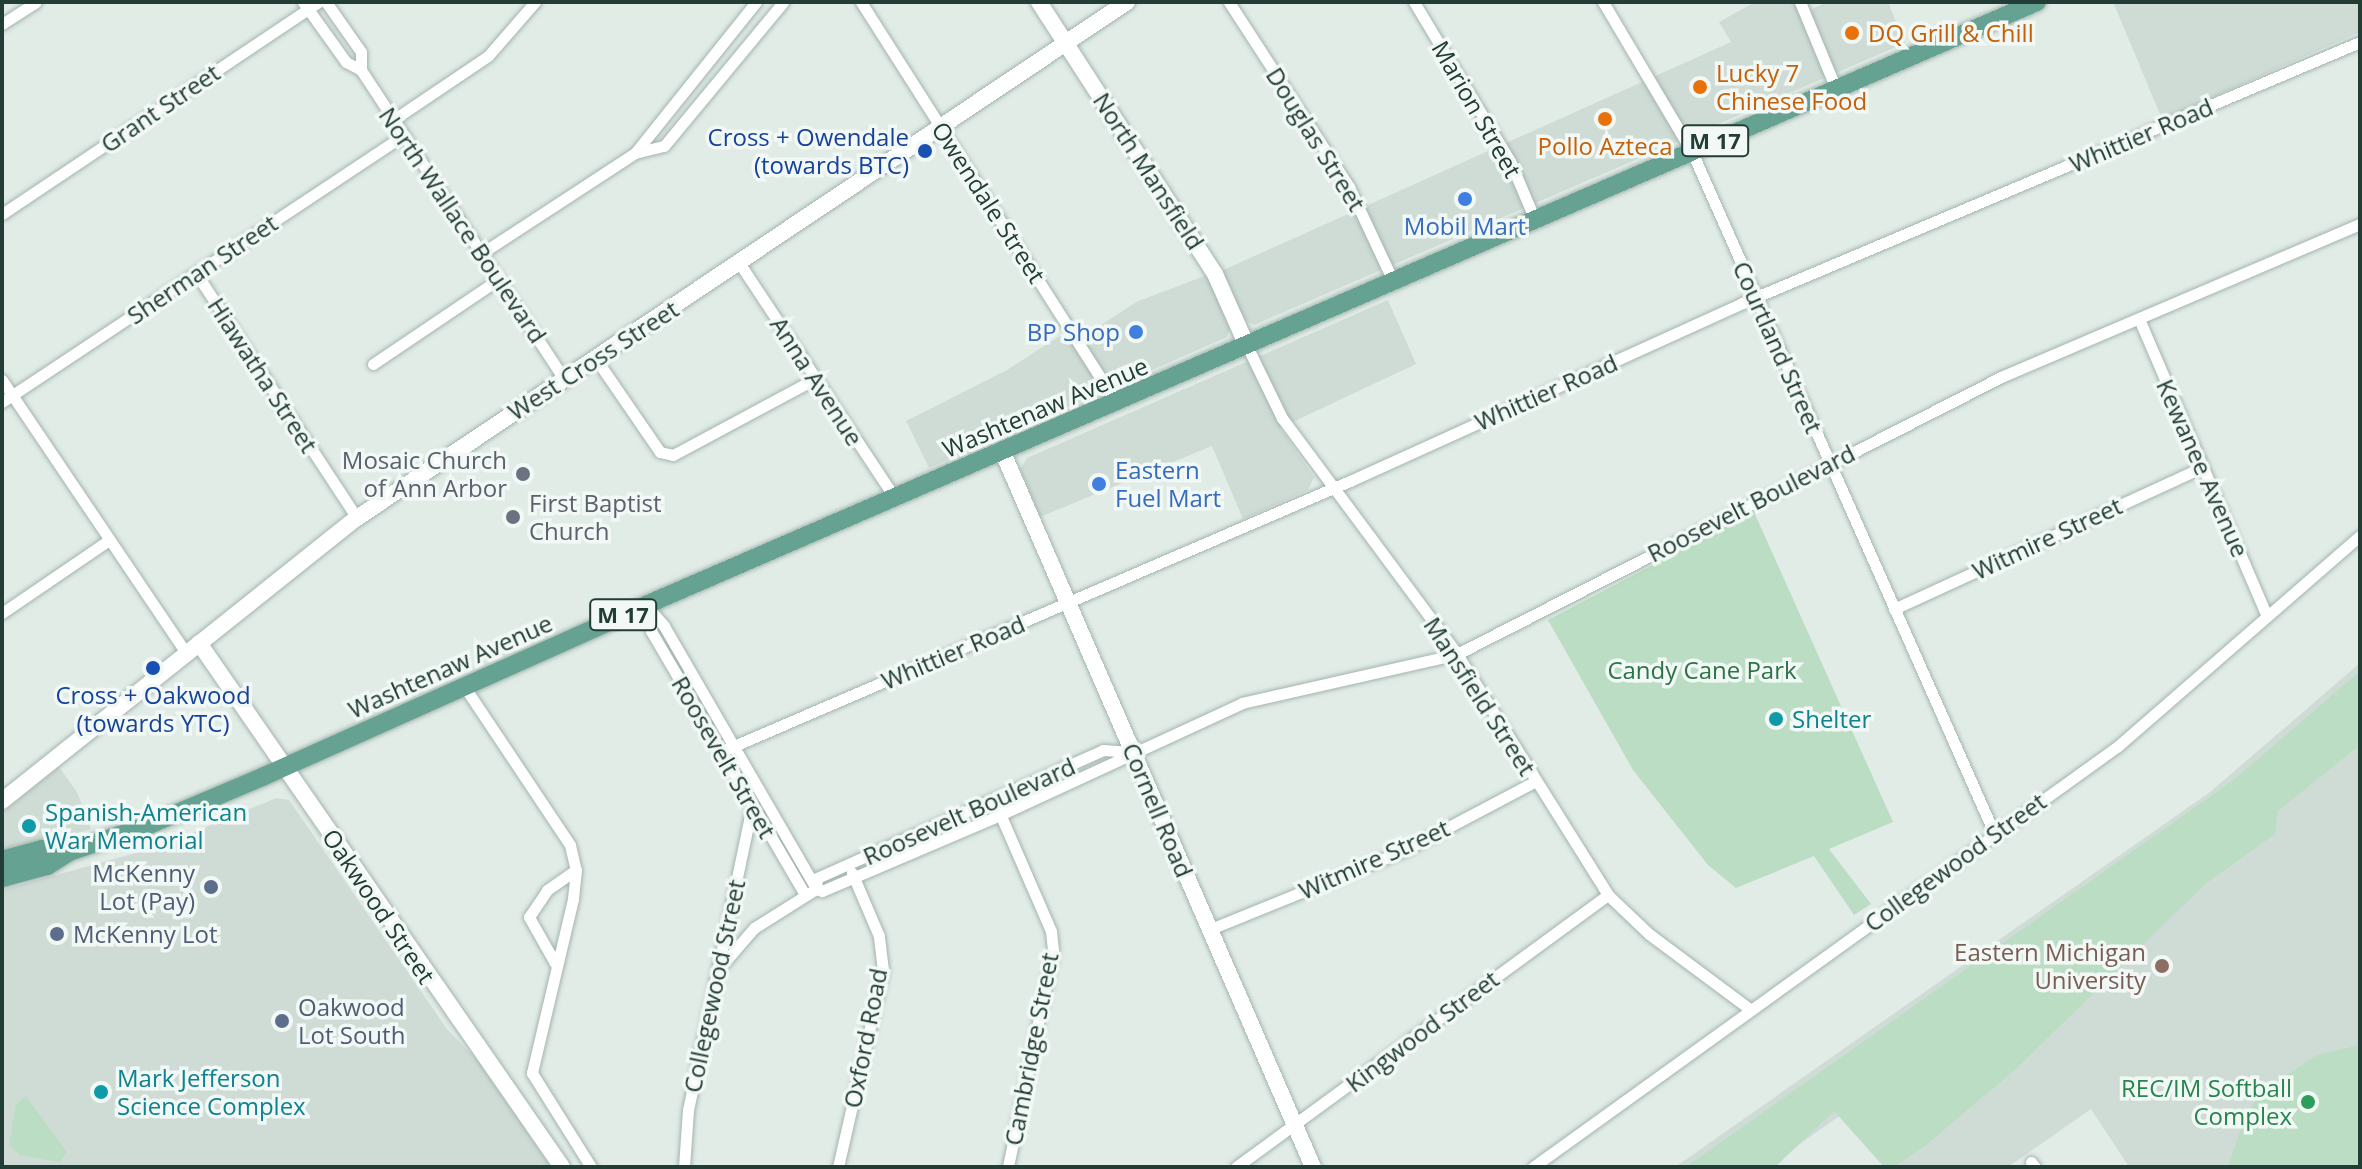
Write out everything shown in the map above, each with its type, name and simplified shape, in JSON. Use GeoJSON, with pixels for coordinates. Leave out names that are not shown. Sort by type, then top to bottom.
{"type":"FeatureCollection","features":[{"type":"Feature","properties":{"kind":"main road","name":"Washtenaw Avenue"},"geometry":{"type":"LineString","coordinates":[[2,878],[47,866],[69,852],[149,825],[464,686],[649,611],[895,498],[1836,89],[1998,10],[2037,2]]}},
{"type":"Feature","properties":{"kind":"main road","name":"Washtenaw Avenue"},"geometry":{"type":"LineString","coordinates":[[2,860],[42,849],[69,852]]}},
{"type":"Feature","properties":{"kind":"street"},"geometry":{"type":"LineString","coordinates":[[2,24],[36,2]]}},
{"type":"Feature","properties":{"kind":"street","name":"Grant Street"},"geometry":{"type":"LineString","coordinates":[[2,214],[306,6],[319,2]]}},
{"type":"Feature","properties":{"kind":"street","name":"North Wallace Boulevard"},"geometry":{"type":"LineString","coordinates":[[326,2],[361,52],[361,70]]}},
{"type":"Feature","properties":{"kind":"street"},"geometry":{"type":"LineString","coordinates":[[393,120],[488,56],[535,2]]}},
{"type":"Feature","properties":{"kind":"street"},"geometry":{"type":"LineString","coordinates":[[482,253],[635,153],[756,2]]}},
{"type":"Feature","properties":{"kind":"street"},"geometry":{"type":"LineString","coordinates":[[635,153],[664,146],[783,2]]}},
{"type":"Feature","properties":{"kind":"street","name":"Owendale Street"},"geometry":{"type":"LineString","coordinates":[[861,2],[1116,403]]}},
{"type":"Feature","properties":{"kind":"street","name":"North Mansfield"},"geometry":{"type":"LineString","coordinates":[[1039,2],[1215,274],[1247,346]]}},
{"type":"Feature","properties":{"kind":"street","name":"West Cross Street"},"geometry":{"type":"LineString","coordinates":[[2,801],[357,518],[1127,2]]}},
{"type":"Feature","properties":{"kind":"street","name":"Douglas Street"},"geometry":{"type":"LineString","coordinates":[[1229,2],[1349,187],[1393,281]]}},
{"type":"Feature","properties":{"kind":"street","name":"Marion Street"},"geometry":{"type":"LineString","coordinates":[[1414,2],[1510,161],[1535,220]]}},
{"type":"Feature","properties":{"kind":"street","name":"Courtland Street"},"geometry":{"type":"LineString","coordinates":[[1603,2],[1692,152],[1994,833]]}},
{"type":"Feature","properties":{"kind":"street"},"geometry":{"type":"LineString","coordinates":[[1800,2],[1836,89]]}},
{"type":"Feature","properties":{"kind":"street","name":"North Wallace Boulevard"},"geometry":{"type":"LineString","coordinates":[[306,6],[346,62],[361,70],[565,380]]}},
{"type":"Feature","properties":{"kind":"street","name":"Whittier Road"},"geometry":{"type":"LineString","coordinates":[[720,752],[1333,488],[1756,297],[2360,42]]}},
{"type":"Feature","properties":{"kind":"street","name":"Sherman Street"},"geometry":{"type":"LineString","coordinates":[[7,399],[403,136]]}},
{"type":"Feature","properties":{"kind":"street","name":"Roosevelt Boulevard"},"geometry":{"type":"LineString","coordinates":[[723,964],[754,928],[816,889],[822,891],[855,878],[1000,815],[1242,703],[1457,654],[1828,461],[2001,377],[2360,224]]}},
{"type":"Feature","properties":{"kind":"street","name":"Anna Avenue"},"geometry":{"type":"LineString","coordinates":[[740,264],[895,498]]}},
{"type":"Feature","properties":{"kind":"street","name":"Hiawatha Street"},"geometry":{"type":"LineString","coordinates":[[196,273],[357,518]]}},
{"type":"Feature","properties":{"kind":"street"},"geometry":{"type":"LineString","coordinates":[[373,364],[499,279]]}},
{"type":"Feature","properties":{"kind":"street","name":"Kewanee Avenue"},"geometry":{"type":"LineString","coordinates":[[2139,319],[2267,616]]}},
{"type":"Feature","properties":{"kind":"street","name":"Mansfield Street"},"geometry":{"type":"LineString","coordinates":[[1247,346],[1273,403],[1457,654],[1608,895],[1649,934],[1751,1010]]}},
{"type":"Feature","properties":{"kind":"street"},"geometry":{"type":"LineString","coordinates":[[596,359],[660,452],[673,455],[815,379]]}},
{"type":"Feature","properties":{"kind":"street","name":"Oakwood Street"},"geometry":{"type":"LineString","coordinates":[[2,380],[7,399],[109,540],[284,766],[562,1167]]}},
{"type":"Feature","properties":{"kind":"street","name":"Cornell Road"},"geometry":{"type":"LineString","coordinates":[[1003,453],[1313,1167]]}},
{"type":"Feature","properties":{"kind":"street","name":"Witmire Street"},"geometry":{"type":"LineString","coordinates":[[1894,609],[2201,468]]}},
{"type":"Feature","properties":{"kind":"street","name":"Collegewood Street"},"geometry":{"type":"LineString","coordinates":[[1533,1167],[2149,721],[2360,536]]}},
{"type":"Feature","properties":{"kind":"street"},"geometry":{"type":"LineString","coordinates":[[2,613],[109,540]]}},
{"type":"Feature","properties":{"kind":"street","name":"Roosevelt Street"},"geometry":{"type":"LineString","coordinates":[[649,611],[664,626],[816,889]]}},
{"type":"Feature","properties":{"kind":"street","name":"Roosevelt Street"},"geometry":{"type":"LineString","coordinates":[[649,611],[651,631],[805,895]]}},
{"type":"Feature","properties":{"kind":"street"},"geometry":{"type":"LineString","coordinates":[[464,686],[562,832],[576,870],[532,1073],[591,1167]]}},
{"type":"Feature","properties":{"kind":"street","name":"Roosevelt Boulevard"},"geometry":{"type":"LineString","coordinates":[[816,889],[817,878],[1103,750],[1133,751]]}},
{"type":"Feature","properties":{"kind":"street","name":"Witmire Street"},"geometry":{"type":"LineString","coordinates":[[1208,930],[1405,850],[1536,781]]}},
{"type":"Feature","properties":{"kind":"street"},"geometry":{"type":"LineString","coordinates":[[752,807],[765,799]]}},
{"type":"Feature","properties":{"kind":"street","name":"Cambridge Street"},"geometry":{"type":"LineString","coordinates":[[994,800],[1051,931],[1053,951],[1008,1167]]}},
{"type":"Feature","properties":{"kind":"street","name":"Collegewood Street"},"geometry":{"type":"LineString","coordinates":[[684,1167],[688,1110],[723,964],[752,807]]}},
{"type":"Feature","properties":{"kind":"street","name":"Oxford Road"},"geometry":{"type":"LineString","coordinates":[[838,1167],[883,970],[879,936],[849,865]]}},
{"type":"Feature","properties":{"kind":"street"},"geometry":{"type":"LineString","coordinates":[[555,963],[529,917],[547,890],[576,870]]}},
{"type":"Feature","properties":{"kind":"street","name":"Kingwood Street"},"geometry":{"type":"LineString","coordinates":[[1236,1167],[1295,1127],[1608,895]]}},
{"type":"Feature","properties":{"kind":"shaded area"},"geometry":{"type":"Polygon","coordinates":[[[1755,2],[1798,2],[1804,13],[1827,2],[1888,2],[1905,43],[1254,325],[1242,319],[1221,271],[1731,42],[1719,22],[1755,2]]]}},
{"type":"Feature","properties":{"kind":"shaded area"},"geometry":{"type":"Polygon","coordinates":[[[2113,2],[2360,2],[2360,32],[2162,119],[2113,2]]]}},
{"type":"Feature","properties":{"kind":"shaded area"},"geometry":{"type":"Polygon","coordinates":[[[1207,275],[1230,328],[1227,337],[929,468],[906,421],[1007,370],[1064,333],[1072,344],[1136,302],[1207,275]]]}},
{"type":"Feature","properties":{"kind":"shaded area"},"geometry":{"type":"Polygon","coordinates":[[[1388,300],[1416,364],[1280,428],[1314,477],[1308,490],[1243,519],[1212,446],[1040,517],[1020,469],[1027,458],[1388,300]]]}},
{"type":"Feature","properties":{"kind":"shaded area","name":"Eastern Michigan University"},"geometry":{"type":"Polygon","coordinates":[[[2360,663],[2360,1167],[2129,1167],[2091,1109],[2008,1167],[1888,1167],[1848,1110],[1767,1167],[1675,1167],[2210,792],[2360,663]]]}},
{"type":"Feature","properties":{"kind":"shaded area"},"geometry":{"type":"Polygon","coordinates":[[[59,767],[77,792],[91,829],[2,854],[2,813],[59,767]]]}},
{"type":"Feature","properties":{"kind":"shaded area"},"geometry":{"type":"Polygon","coordinates":[[[276,798],[289,800],[447,1029],[477,1060],[551,1167],[2,1167],[2,890],[161,846],[276,798]]]}},
{"type":"Feature","properties":{"kind":"green space","name":"Candy Cane Park"},"geometry":{"type":"Polygon","coordinates":[[[1754,512],[1893,822],[1829,849],[1871,904],[1854,915],[1814,856],[1736,888],[1708,865],[1633,770],[1548,620],[1754,512]]]}},
{"type":"Feature","properties":{"kind":"green space"},"geometry":{"type":"Polygon","coordinates":[[[2360,671],[2360,745],[2278,811],[2275,834],[2205,884],[2017,1068],[1925,1146],[1893,1167],[1884,1167],[1834,1111],[1775,1167],[1686,1167],[2235,779],[2360,671]]]}},
{"type":"Feature","properties":{"kind":"green space","name":"REC/IM Softball Complex"},"geometry":{"type":"Polygon","coordinates":[[[2360,1045],[2360,1167],[2228,1167],[2246,1113],[2264,1090],[2317,1055],[2360,1045]]]}},
{"type":"Feature","properties":{"kind":"green space"},"geometry":{"type":"Polygon","coordinates":[[[26,1096],[67,1152],[60,1162],[20,1155],[9,1145],[16,1104],[26,1096]]]}},
{"type":"Feature","properties":{"kind":"place","name":"DQ Grill & Chill"},"geometry":{"type":"Point","coordinates":[1852,33]}},
{"type":"Feature","properties":{"kind":"place","name":"Lucky 7 Chinese Food"},"geometry":{"type":"Point","coordinates":[1700,87]}},
{"type":"Feature","properties":{"kind":"place","name":"Pollo Azteca"},"geometry":{"type":"Point","coordinates":[1605,119]}},
{"type":"Feature","properties":{"kind":"place","name":"Cross + Owendale (towards BTC)"},"geometry":{"type":"Point","coordinates":[925,151]}},
{"type":"Feature","properties":{"kind":"place","name":"Mobil Mart"},"geometry":{"type":"Point","coordinates":[1465,199]}},
{"type":"Feature","properties":{"kind":"place","name":"BP Shop"},"geometry":{"type":"Point","coordinates":[1136,332]}},
{"type":"Feature","properties":{"kind":"place","name":"Mosaic Church of Ann Arbor"},"geometry":{"type":"Point","coordinates":[523,474]}},
{"type":"Feature","properties":{"kind":"place","name":"Eastern Fuel Mart"},"geometry":{"type":"Point","coordinates":[1099,484]}},
{"type":"Feature","properties":{"kind":"place","name":"First Baptist Church"},"geometry":{"type":"Point","coordinates":[513,517]}},
{"type":"Feature","properties":{"kind":"place","name":"Cross + Oakwood (towards YTC)"},"geometry":{"type":"Point","coordinates":[153,668]}},
{"type":"Feature","properties":{"kind":"place","name":"Shelter"},"geometry":{"type":"Point","coordinates":[1776,719]}},
{"type":"Feature","properties":{"kind":"place","name":"Spanish-American War Memorial"},"geometry":{"type":"Point","coordinates":[29,826]}},
{"type":"Feature","properties":{"kind":"place","name":"McKenny Lot (Pay)"},"geometry":{"type":"Point","coordinates":[211,887]}},
{"type":"Feature","properties":{"kind":"place","name":"McKenny Lot"},"geometry":{"type":"Point","coordinates":[57,934]}},
{"type":"Feature","properties":{"kind":"place","name":"Eastern Michigan University"},"geometry":{"type":"Point","coordinates":[2162,966]}},
{"type":"Feature","properties":{"kind":"place","name":"Oakwood Lot South"},"geometry":{"type":"Point","coordinates":[282,1021]}},
{"type":"Feature","properties":{"kind":"place","name":"Mark Jefferson Science Complex"},"geometry":{"type":"Point","coordinates":[101,1092]}},
{"type":"Feature","properties":{"kind":"place","name":"REC/IM Softball Complex"},"geometry":{"type":"Point","coordinates":[2308,1102]}}]}
